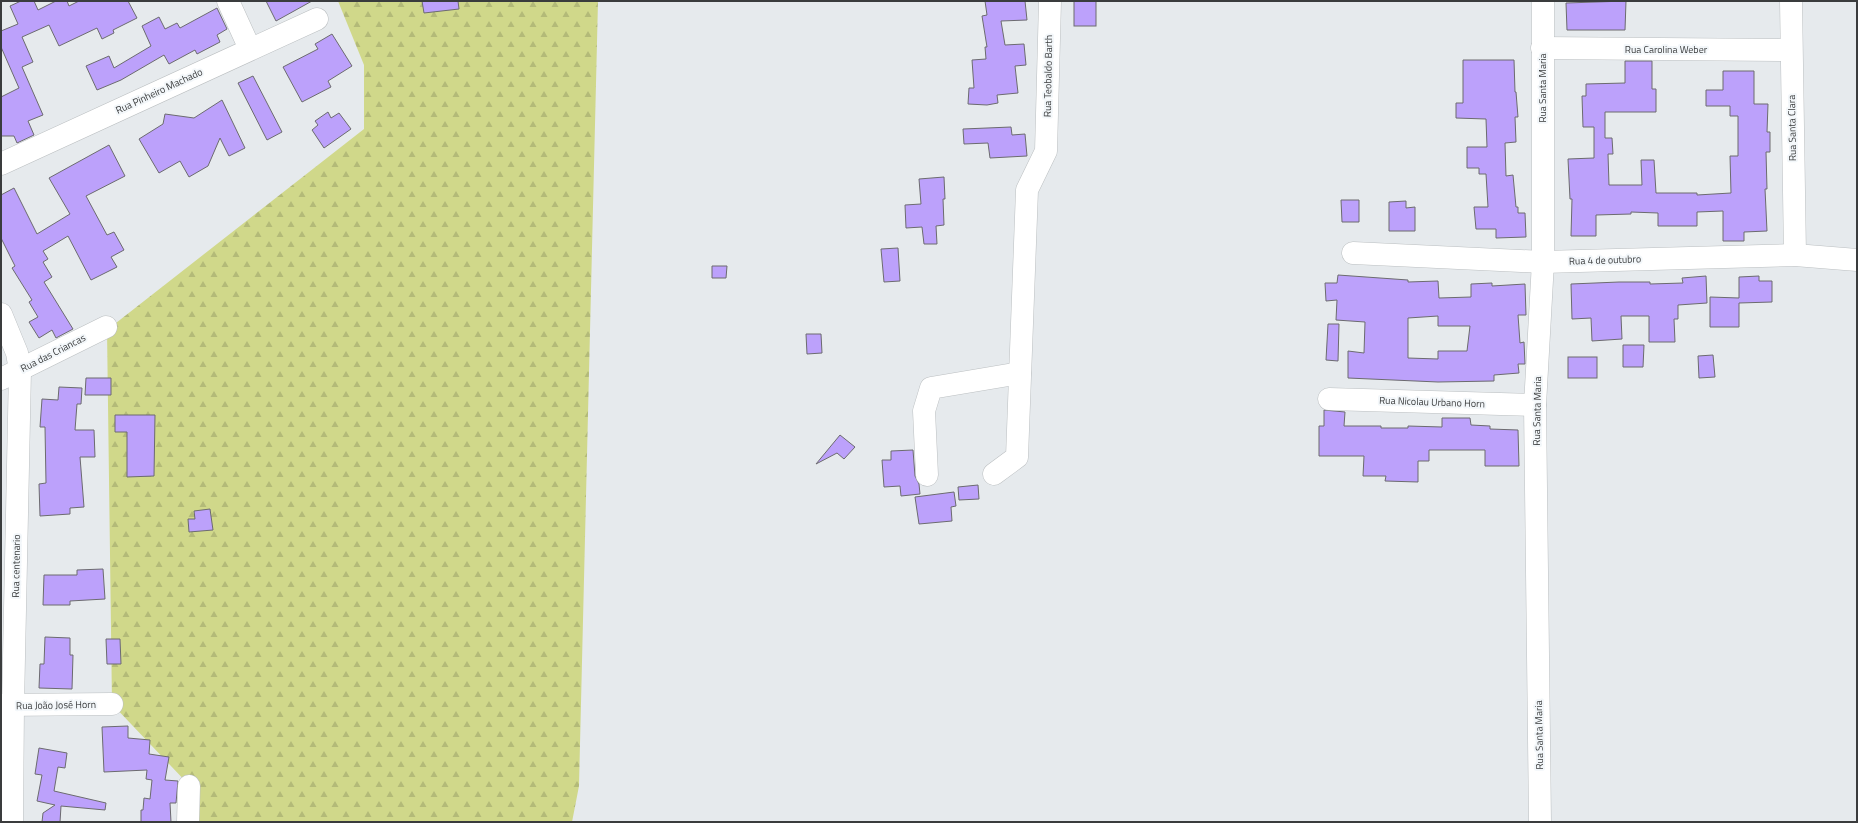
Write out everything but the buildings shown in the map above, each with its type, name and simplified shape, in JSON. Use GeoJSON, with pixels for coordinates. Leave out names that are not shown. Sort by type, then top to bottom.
{"type":"FeatureCollection","features":[{"type":"Feature","properties":{"kind":"street"},"geometry":{"type":"LineString","coordinates":[[228,1],[250,49]]}},
{"type":"Feature","properties":{"kind":"street","name":"Rua Teobaldo Barth"},"geometry":{"type":"LineString","coordinates":[[1020,373],[1027,190],[1046,151],[1050,1]]}},
{"type":"Feature","properties":{"kind":"street","name":"Rua Santa Maria"},"geometry":{"type":"LineString","coordinates":[[1540,822],[1535,405],[1543,262],[1543,1]]}},
{"type":"Feature","properties":{"kind":"street","name":"Rua Santa Clara"},"geometry":{"type":"LineString","coordinates":[[1791,1],[1795,255]]}},
{"type":"Feature","properties":{"kind":"street","name":"Rua Pinheiro Machado"},"geometry":{"type":"LineString","coordinates":[[1,164],[317,19]]}},
{"type":"Feature","properties":{"kind":"street","name":"Rua Carolina Weber"},"geometry":{"type":"LineString","coordinates":[[1542,48],[1791,50]]}},
{"type":"Feature","properties":{"kind":"street","name":"Rua 4 de outubro"},"geometry":{"type":"LineString","coordinates":[[1354,253],[1543,262],[1795,255],[1857,260]]}},
{"type":"Feature","properties":{"kind":"street","name":"Rua centenario"},"geometry":{"type":"LineString","coordinates":[[1,314],[17,352],[10,374],[7,705],[12,822]]}},
{"type":"Feature","properties":{"kind":"street","name":"Rua das Criancas"},"geometry":{"type":"LineString","coordinates":[[10,374],[106,327]]}},
{"type":"Feature","properties":{"kind":"street"},"geometry":{"type":"LineString","coordinates":[[927,475],[924,411],[932,388],[1020,373],[1017,457],[994,474]]}},
{"type":"Feature","properties":{"kind":"street","name":"Rua Nicolau Urbano Horn"},"geometry":{"type":"LineString","coordinates":[[1329,399],[1535,405]]}},
{"type":"Feature","properties":{"kind":"street","name":"Rua João José Horn"},"geometry":{"type":"LineString","coordinates":[[7,705],[112,704]]}},
{"type":"Feature","properties":{"kind":"street"},"geometry":{"type":"LineString","coordinates":[[188,822],[190,786]]}},
{"type":"Feature","properties":{"kind":"green space"},"geometry":{"type":"Polygon","coordinates":[[[338,1],[598,1],[579,786],[572,822],[191,822],[190,786],[112,704],[107,330],[364,129],[364,65],[338,1]]]}}]}
